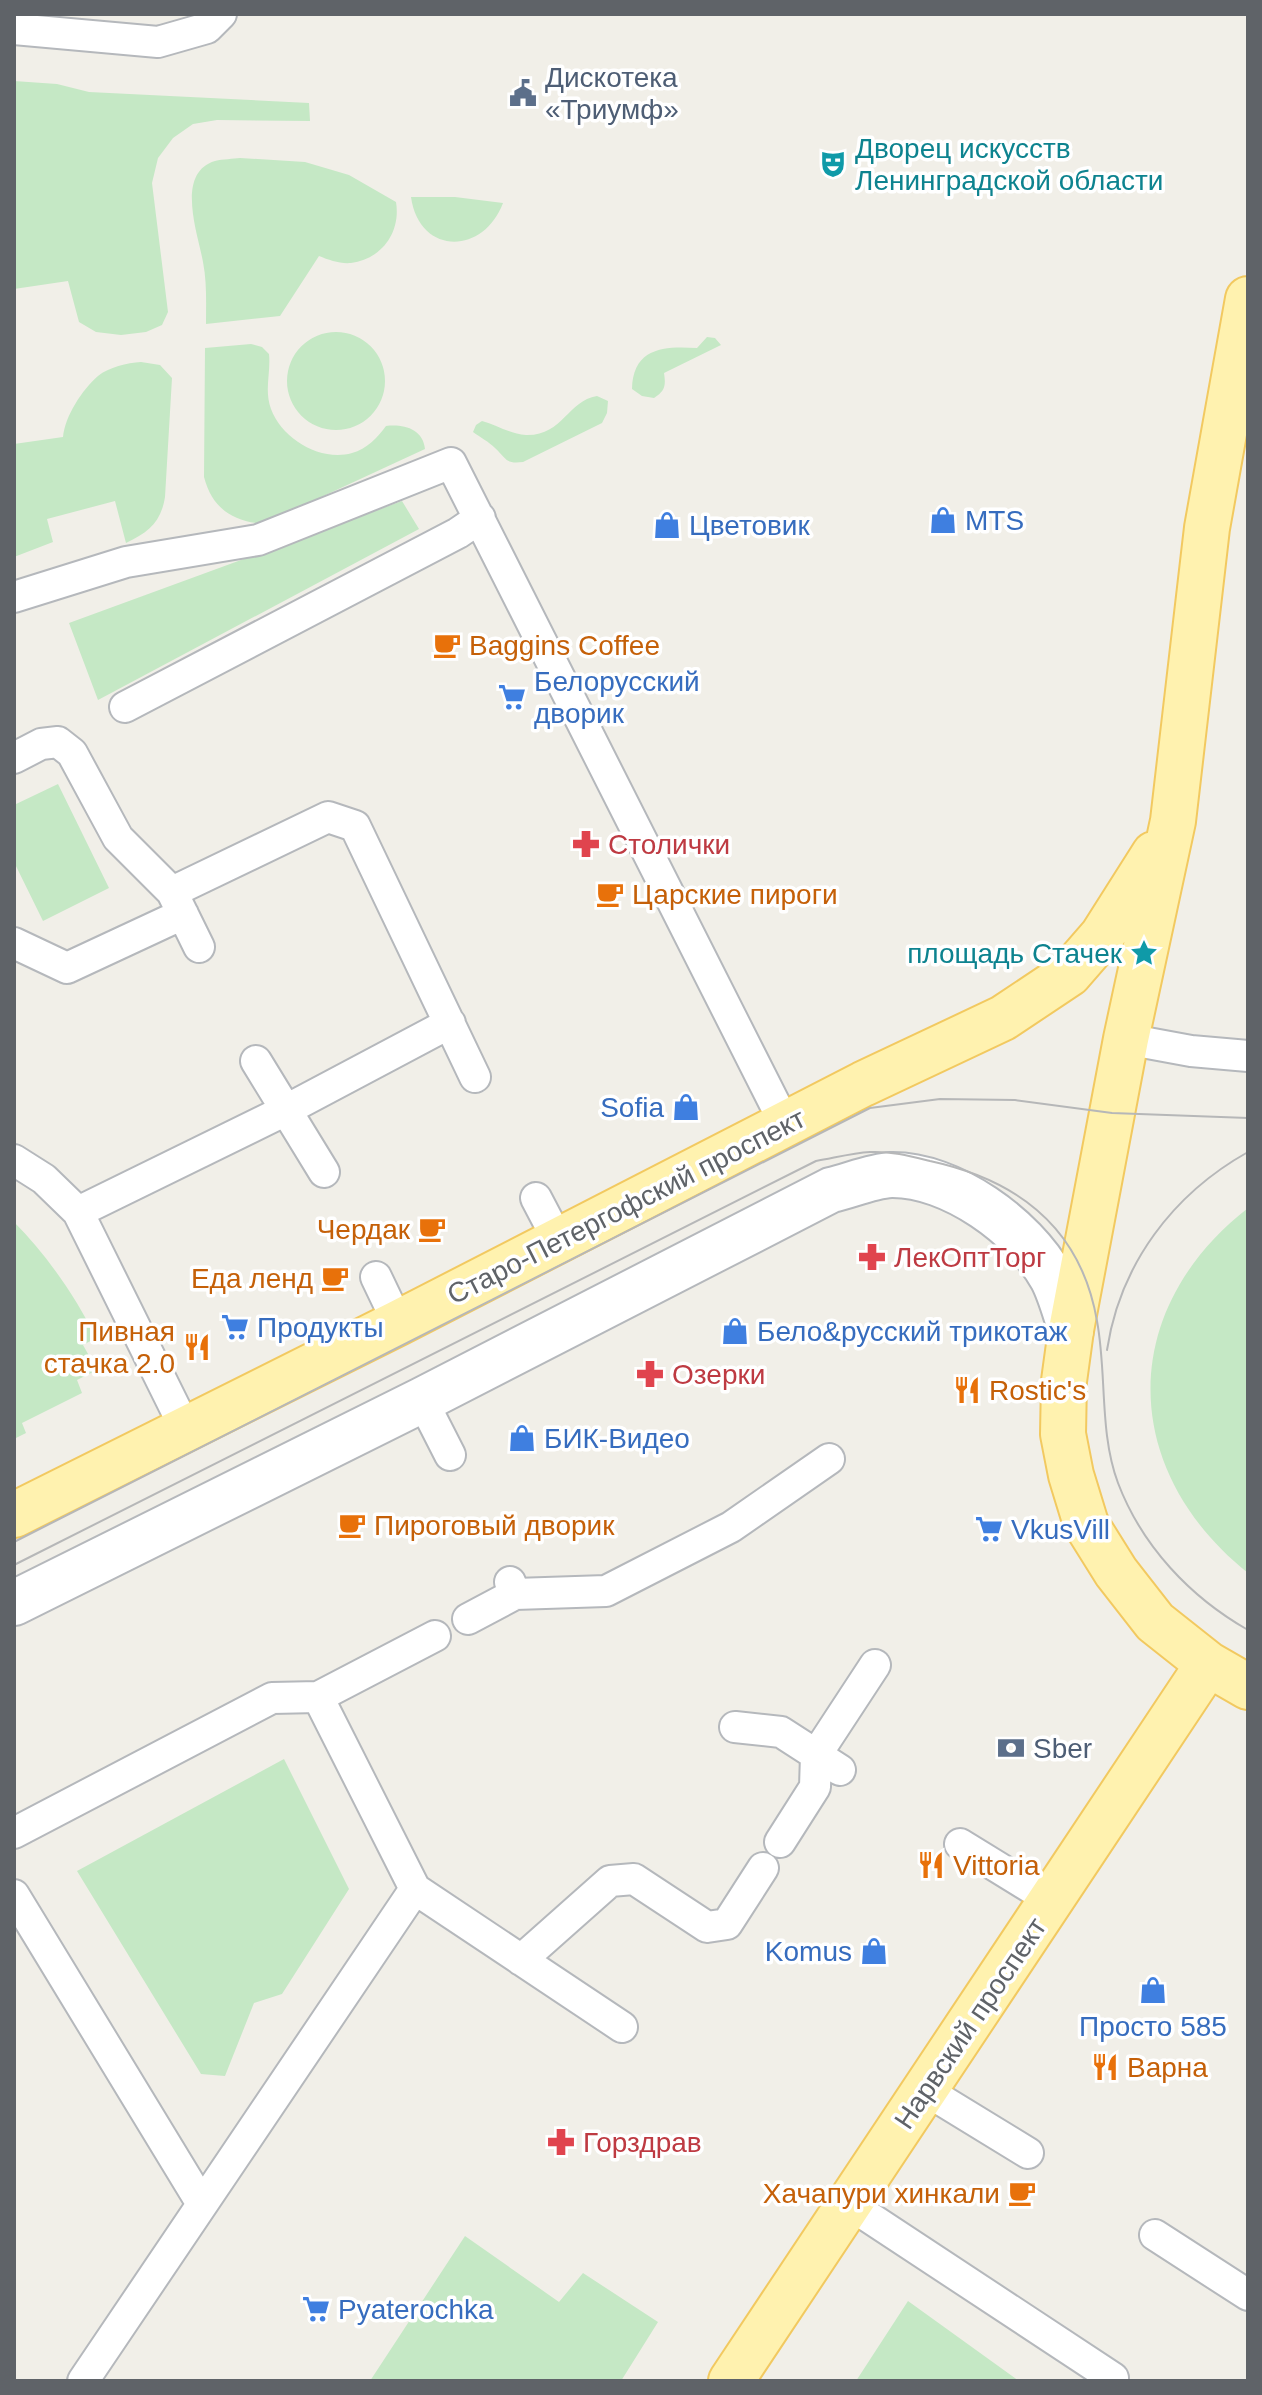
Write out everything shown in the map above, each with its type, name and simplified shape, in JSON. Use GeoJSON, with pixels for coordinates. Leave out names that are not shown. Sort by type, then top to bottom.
{"type":"FeatureCollection","features":[{"type":"Feature","properties":{"kind":"main road"},"geometry":{"type":"LineString","coordinates":[[1248,299],[1207,528],[1173,821],[1126,1039],[1071,1330],[1064,1381],[1063,1434],[1071,1475],[1086,1524],[1116,1572],[1155,1622],[1208,1664],[1248,1687]]}},
{"type":"Feature","properties":{"kind":"main road","name":"Старо-Петергофский проспект"},"geometry":{"type":"LineString","coordinates":[[14,1515],[398,1323],[785,1124],[1003,1018],[1069,974],[1111,924],[1173,821]]}},
{"type":"Feature","properties":{"kind":"main road","name":"Нарвский проспект"},"geometry":{"type":"LineString","coordinates":[[731,2381],[1208,1664]]}},
{"type":"Feature","properties":{"kind":"street"},"geometry":{"type":"LineString","coordinates":[[14,1603],[422,1400],[831,1190],[890,1175],[925,1180],[962,1195],[1001,1219],[1034,1251],[1052,1279],[1071,1330]]}},
{"type":"Feature","properties":{"kind":"lane"},"geometry":{"type":"LineString","coordinates":[[14,29],[158,42],[207,28],[221,14]]}},
{"type":"Feature","properties":{"kind":"lane"},"geometry":{"type":"LineString","coordinates":[[14,597],[126,562],[258,540],[451,463],[785,1124]]}},
{"type":"Feature","properties":{"kind":"lane"},"geometry":{"type":"LineString","coordinates":[[125,707],[458,533],[480,518]]}},
{"type":"Feature","properties":{"kind":"lane"},"geometry":{"type":"LineString","coordinates":[[14,758],[41,744],[58,742],[72,753],[118,838],[177,903],[199,947]]}},
{"type":"Feature","properties":{"kind":"lane"},"geometry":{"type":"LineString","coordinates":[[14,943],[67,968],[328,817],[355,826],[475,1077]]}},
{"type":"Feature","properties":{"kind":"lane"},"geometry":{"type":"LineString","coordinates":[[78,1212],[286,1110],[450,1023]]}},
{"type":"Feature","properties":{"kind":"lane"},"geometry":{"type":"LineString","coordinates":[[1126,1039],[1191,1051],[1248,1056]]}},
{"type":"Feature","properties":{"kind":"lane"},"geometry":{"type":"LineString","coordinates":[[256,1061],[324,1172]]}},
{"type":"Feature","properties":{"kind":"lane"},"geometry":{"type":"LineString","coordinates":[[14,1160],[44,1179],[78,1212],[186,1430]]}},
{"type":"Feature","properties":{"kind":"lane"},"geometry":{"type":"LineString","coordinates":[[536,1198],[558,1240]]}},
{"type":"Feature","properties":{"kind":"lane"},"geometry":{"type":"LineString","coordinates":[[376,1277],[398,1323]]}},
{"type":"Feature","properties":{"kind":"lane"},"geometry":{"type":"LineString","coordinates":[[422,1400],[450,1455]]}},
{"type":"Feature","properties":{"kind":"lane"},"geometry":{"type":"LineString","coordinates":[[468,1619],[513,1588],[606,1591],[731,1527],[829,1459]]}},
{"type":"Feature","properties":{"kind":"lane"},"geometry":{"type":"LineString","coordinates":[[14,1833],[272,1698],[318,1697],[435,1636]]}},
{"type":"Feature","properties":{"kind":"lane"},"geometry":{"type":"LineString","coordinates":[[780,1842],[815,1787],[875,1665]]}},
{"type":"Feature","properties":{"kind":"lane"},"geometry":{"type":"LineString","coordinates":[[318,1697],[415,1889],[622,2027]]}},
{"type":"Feature","properties":{"kind":"lane"},"geometry":{"type":"LineString","coordinates":[[735,1727],[781,1732],[828,1762]]}},
{"type":"Feature","properties":{"kind":"lane"},"geometry":{"type":"LineString","coordinates":[[960,1844],[1051,1900]]}},
{"type":"Feature","properties":{"kind":"lane"},"geometry":{"type":"LineString","coordinates":[[521,1960],[610,1881],[634,1879],[707,1927],[727,1924],[763,1868]]}},
{"type":"Feature","properties":{"kind":"lane"},"geometry":{"type":"LineString","coordinates":[[83,2381],[415,1889]]}},
{"type":"Feature","properties":{"kind":"lane"},"geometry":{"type":"LineString","coordinates":[[14,1895],[202,2204]]}},
{"type":"Feature","properties":{"kind":"lane"},"geometry":{"type":"LineString","coordinates":[[925,2090],[1028,2153]]}},
{"type":"Feature","properties":{"kind":"lane"},"geometry":{"type":"LineString","coordinates":[[849,2204],[1113,2378],[1111,2381]]}},
{"type":"Feature","properties":{"kind":"lane"},"geometry":{"type":"LineString","coordinates":[[1155,2235],[1248,2295]]}},
{"type":"Feature","properties":{"kind":"green space"},"geometry":{"type":"Polygon","coordinates":[[[14,81],[57,84],[89,92],[309,103],[310,121],[217,120],[193,124],[173,138],[158,158],[152,183],[168,312],[162,325],[146,332],[121,335],[96,332],[79,322],[68,281],[14,289],[14,81]]]}},
{"type":"Feature","properties":{"kind":"green space"},"geometry":{"type":"Polygon","coordinates":[[[240,158],[305,162],[349,175],[396,202],[392,233],[380,250],[362,260],[343,263],[319,256],[280,316],[206,324],[205,277],[194,221],[192,191],[203,168],[215,161],[240,158]]]}},
{"type":"Feature","properties":{"kind":"green space"},"geometry":{"type":"Polygon","coordinates":[[[411,197],[455,197],[503,203],[494,220],[481,233],[467,240],[452,242],[426,230],[416,216],[411,197]]]}},
{"type":"Feature","properties":{"kind":"green space"},"geometry":{"type":"Polygon","coordinates":[[[336,332],[363,340],[377,354],[385,381],[377,408],[363,422],[336,430],[309,422],[295,408],[287,381],[295,354],[309,340],[336,332]]]}},
{"type":"Feature","properties":{"kind":"green space"},"geometry":{"type":"Polygon","coordinates":[[[707,337],[715,338],[721,345],[664,373],[664,388],[654,398],[642,396],[632,389],[638,365],[645,357],[663,349],[697,348],[707,337]]]}},
{"type":"Feature","properties":{"kind":"green space"},"geometry":{"type":"Polygon","coordinates":[[[251,344],[262,347],[269,354],[268,395],[276,420],[304,446],[328,454],[352,453],[371,442],[386,426],[393,426],[417,432],[425,449],[263,524],[233,516],[212,497],[204,477],[205,348],[251,344]]]}},
{"type":"Feature","properties":{"kind":"green space"},"geometry":{"type":"Polygon","coordinates":[[[141,362],[160,365],[172,378],[165,497],[157,520],[141,535],[126,543],[115,501],[47,519],[53,542],[14,557],[14,444],[63,437],[71,412],[92,382],[113,368],[141,362]]]}},
{"type":"Feature","properties":{"kind":"green space"},"geometry":{"type":"Polygon","coordinates":[[[597,396],[608,401],[602,423],[523,462],[507,460],[473,432],[482,421],[520,434],[538,434],[557,424],[578,404],[597,396]]]}},
{"type":"Feature","properties":{"kind":"green space"},"geometry":{"type":"Polygon","coordinates":[[[402,501],[419,529],[98,700],[69,623],[402,501]]]}},
{"type":"Feature","properties":{"kind":"green space"},"geometry":{"type":"Polygon","coordinates":[[[58,784],[109,888],[43,921],[14,862],[14,805],[58,784]]]}},
{"type":"Feature","properties":{"kind":"green space"},"geometry":{"type":"Polygon","coordinates":[[[1248,1208],[1248,1573],[1206,1532],[1175,1487],[1157,1439],[1150,1390],[1156,1341],[1175,1294],[1205,1249],[1248,1208]]]}},
{"type":"Feature","properties":{"kind":"green space"},"geometry":{"type":"Polygon","coordinates":[[[14,1222],[49,1262],[88,1323],[96,1338],[83,1345],[97,1370],[77,1380],[82,1393],[22,1423],[26,1433],[14,1439],[14,1222]]]}},
{"type":"Feature","properties":{"kind":"green space"},"geometry":{"type":"Polygon","coordinates":[[[284,1759],[349,1889],[282,1994],[254,2003],[225,2076],[201,2074],[77,1871],[284,1759]]]}},
{"type":"Feature","properties":{"kind":"green space"},"geometry":{"type":"Polygon","coordinates":[[[465,2236],[559,2302],[583,2273],[658,2322],[621,2381],[370,2381],[465,2236]]]}},
{"type":"Feature","properties":{"kind":"green space"},"geometry":{"type":"Polygon","coordinates":[[[908,2301],[1019,2381],[856,2381],[908,2301]]]}},
{"type":"Feature","properties":{"kind":"tram line"},"geometry":{"type":"LineString","coordinates":[[14,1542],[870,1108],[940,1099],[1015,1100],[1112,1113],[1248,1118]]}},
{"type":"Feature","properties":{"kind":"tram line"},"geometry":{"type":"LineString","coordinates":[[14,1565],[816,1161],[885,1152],[915,1157],[991,1181],[1017,1195],[1040,1213],[1060,1235],[1077,1259],[1089,1288],[1100,1341],[1108,1444],[1118,1483],[1128,1506],[1140,1528],[1170,1568],[1207,1602],[1248,1630]]}},
{"type":"Feature","properties":{"kind":"tram line"},"geometry":{"type":"LineString","coordinates":[[1107,1350],[1124,1289],[1154,1234],[1196,1189],[1248,1152]]}},
{"type":"Feature","properties":{"kind":"place","name":"Дискотека «Триумф»"},"geometry":{"type":"Point","coordinates":[523,93]}},
{"type":"Feature","properties":{"kind":"place","name":"Дворец искусств Ленинградской области"},"geometry":{"type":"Point","coordinates":[833,164]}},
{"type":"Feature","properties":{"kind":"place","name":"MTS"},"geometry":{"type":"Point","coordinates":[943,520]}},
{"type":"Feature","properties":{"kind":"place","name":"Цветовик"},"geometry":{"type":"Point","coordinates":[667,525]}},
{"type":"Feature","properties":{"kind":"place","name":"Baggins Coffee"},"geometry":{"type":"Point","coordinates":[447,645]}},
{"type":"Feature","properties":{"kind":"place","name":"Белорусский дворик"},"geometry":{"type":"Point","coordinates":[512,697]}},
{"type":"Feature","properties":{"kind":"place","name":"Столички"},"geometry":{"type":"Point","coordinates":[586,844]}},
{"type":"Feature","properties":{"kind":"place","name":"Царские пироги"},"geometry":{"type":"Point","coordinates":[610,894]}},
{"type":"Feature","properties":{"kind":"place","name":"площадь Стачек"},"geometry":{"type":"Point","coordinates":[1144,953]}},
{"type":"Feature","properties":{"kind":"place","name":"Sofia"},"geometry":{"type":"Point","coordinates":[686,1107]}},
{"type":"Feature","properties":{"kind":"place","name":"Чердак"},"geometry":{"type":"Point","coordinates":[432,1229]}},
{"type":"Feature","properties":{"kind":"place","name":"ЛекОптТорг"},"geometry":{"type":"Point","coordinates":[872,1257]}},
{"type":"Feature","properties":{"kind":"place","name":"Еда ленд"},"geometry":{"type":"Point","coordinates":[335,1278]}},
{"type":"Feature","properties":{"kind":"place","name":"Продукты"},"geometry":{"type":"Point","coordinates":[235,1327]}},
{"type":"Feature","properties":{"kind":"place","name":"Бело&русский трикотаж"},"geometry":{"type":"Point","coordinates":[735,1331]}},
{"type":"Feature","properties":{"kind":"place","name":"Пивная стачка 2.0"},"geometry":{"type":"Point","coordinates":[197,1347]}},
{"type":"Feature","properties":{"kind":"place","name":"Озерки"},"geometry":{"type":"Point","coordinates":[650,1374]}},
{"type":"Feature","properties":{"kind":"place","name":"Rostic's"},"geometry":{"type":"Point","coordinates":[967,1390]}},
{"type":"Feature","properties":{"kind":"place","name":"БИК-Видео"},"geometry":{"type":"Point","coordinates":[522,1438]}},
{"type":"Feature","properties":{"kind":"place","name":"Пироговый дворик"},"geometry":{"type":"Point","coordinates":[352,1525]}},
{"type":"Feature","properties":{"kind":"place","name":"VkusVill"},"geometry":{"type":"Point","coordinates":[989,1529]}},
{"type":"Feature","properties":{"kind":"place","name":"Sber"},"geometry":{"type":"Point","coordinates":[1011,1748]}},
{"type":"Feature","properties":{"kind":"place","name":"Vittoria"},"geometry":{"type":"Point","coordinates":[931,1865]}},
{"type":"Feature","properties":{"kind":"place","name":"Komus"},"geometry":{"type":"Point","coordinates":[874,1951]}},
{"type":"Feature","properties":{"kind":"place","name":"Просто 585"},"geometry":{"type":"Point","coordinates":[1153,1990]}},
{"type":"Feature","properties":{"kind":"place","name":"Варна"},"geometry":{"type":"Point","coordinates":[1105,2067]}},
{"type":"Feature","properties":{"kind":"place","name":"Горздрав"},"geometry":{"type":"Point","coordinates":[561,2142]}},
{"type":"Feature","properties":{"kind":"place","name":"Хачапури хинкали"},"geometry":{"type":"Point","coordinates":[1022,2193]}},
{"type":"Feature","properties":{"kind":"place","name":"Pyaterochka"},"geometry":{"type":"Point","coordinates":[316,2309]}}]}
